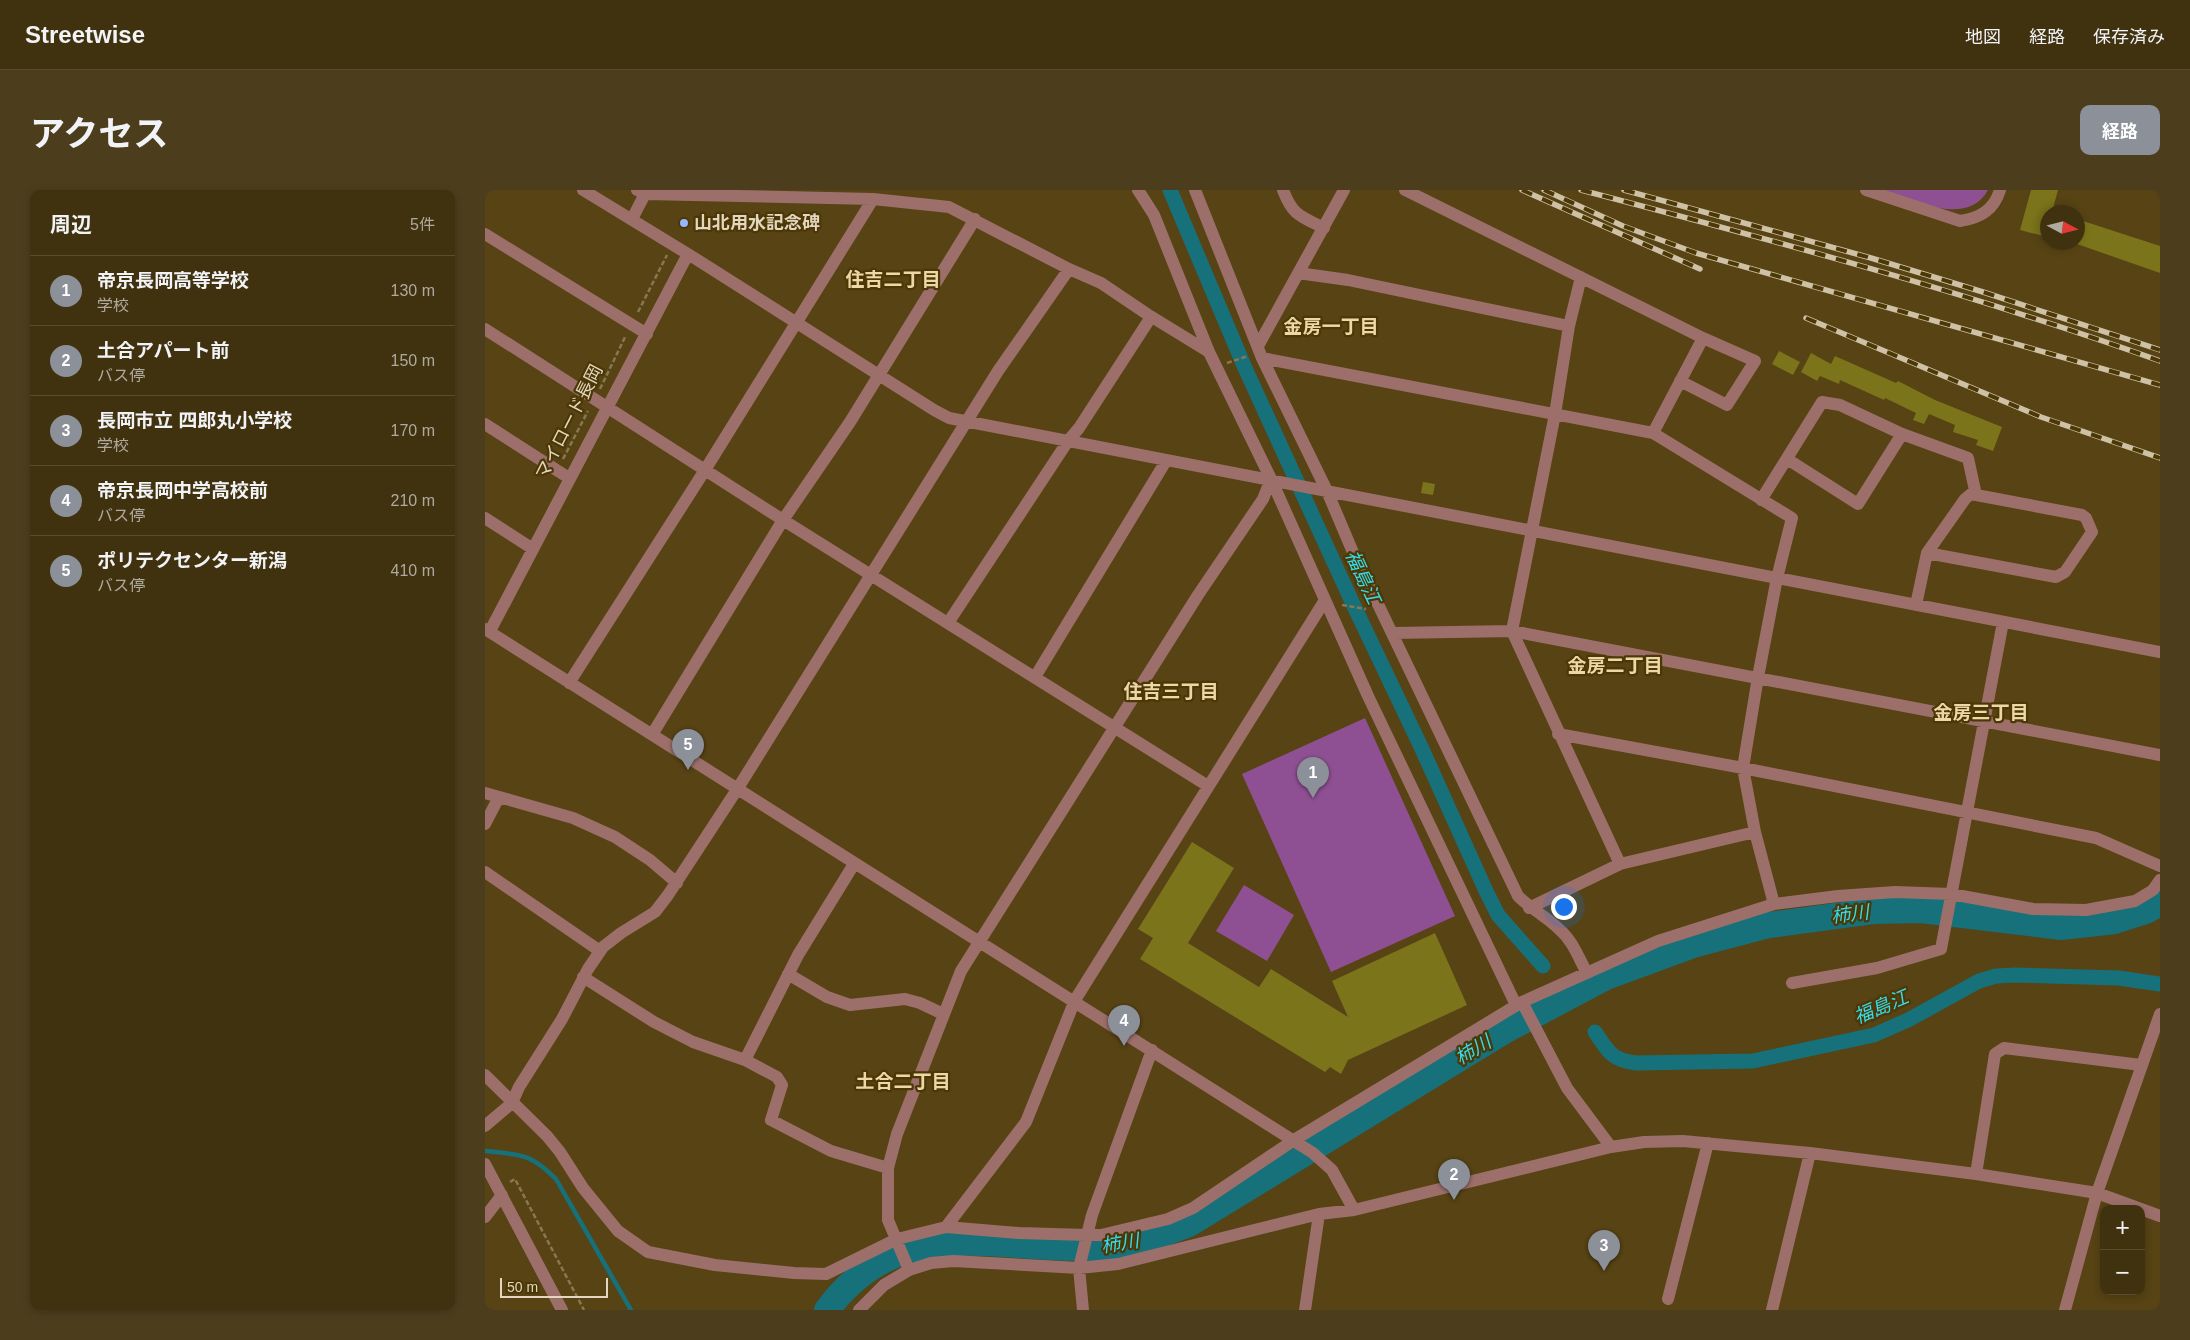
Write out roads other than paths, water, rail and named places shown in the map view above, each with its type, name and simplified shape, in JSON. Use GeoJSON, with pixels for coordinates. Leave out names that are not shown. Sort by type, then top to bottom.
{"type":"FeatureCollection","features":[{"type":"Feature","properties":{"kind":"street"},"geometry":{"type":"LineString","coordinates":[[1138,190],[1154,215],[1167,244],[1209,352],[1276,480],[1325,600],[1521,1004],[1537,1030],[1567,1088],[1611,1147]]}},
{"type":"Feature","properties":{"kind":"street"},"geometry":{"type":"LineString","coordinates":[[1195,190],[1258,353],[1321,489],[1393,633],[1518,896],[1529,908],[1560,929],[1568,938],[1587,973]]}},
{"type":"Feature","properties":{"kind":"street"},"geometry":{"type":"LineString","coordinates":[[1283,190],[1291,208],[1300,216],[1324,228]]}},
{"type":"Feature","properties":{"kind":"street"},"geometry":{"type":"LineString","coordinates":[[1258,353],[1298,273],[1344,190]]}},
{"type":"Feature","properties":{"kind":"street"},"geometry":{"type":"LineString","coordinates":[[1405,190],[1703,338],[1755,361],[1727,404],[1680,381]]}},
{"type":"Feature","properties":{"kind":"street"},"geometry":{"type":"LineString","coordinates":[[1866,190],[1960,221],[1974,219],[1984,213],[1991,207],[2000,190]]}},
{"type":"Feature","properties":{"kind":"street"},"geometry":{"type":"LineString","coordinates":[[591,192],[879,376],[949,418],[2160,652]]}},
{"type":"Feature","properties":{"kind":"street"},"geometry":{"type":"LineString","coordinates":[[632,219],[641,192],[873,199],[949,207],[1069,270],[1101,283],[1151,317],[1209,352]]}},
{"type":"Feature","properties":{"kind":"street"},"geometry":{"type":"LineString","coordinates":[[569,683],[705,470],[873,199]]}},
{"type":"Feature","properties":{"kind":"street"},"geometry":{"type":"LineString","coordinates":[[653,733],[783,520],[879,376],[975,219]]}},
{"type":"Feature","properties":{"kind":"street"},"geometry":{"type":"LineString","coordinates":[[485,234],[647,334]]}},
{"type":"Feature","properties":{"kind":"street"},"geometry":{"type":"LineString","coordinates":[[683,251],[647,334],[610,407],[569,478],[533,549],[488,630],[569,683],[653,733],[854,864],[1075,1000],[1299,1143],[1332,1170],[1354,1210]]}},
{"type":"Feature","properties":{"kind":"street"},"geometry":{"type":"LineString","coordinates":[[485,1126],[512,1103],[519,1087],[562,1019],[583,977],[600,951],[621,933],[655,912],[677,883],[998,371],[1069,270]]}},
{"type":"Feature","properties":{"kind":"street"},"geometry":{"type":"LineString","coordinates":[[1298,273],[1348,280],[1569,326]]}},
{"type":"Feature","properties":{"kind":"street"},"geometry":{"type":"LineString","coordinates":[[1581,277],[1569,326],[1555,414],[1512,631],[1558,734],[1620,864]]}},
{"type":"Feature","properties":{"kind":"street"},"geometry":{"type":"LineString","coordinates":[[948,624],[1151,317]]}},
{"type":"Feature","properties":{"kind":"street"},"geometry":{"type":"LineString","coordinates":[[485,329],[610,407],[783,520],[1208,786]]}},
{"type":"Feature","properties":{"kind":"street"},"geometry":{"type":"LineString","coordinates":[[1653,433],[1703,338]]}},
{"type":"Feature","properties":{"kind":"street"},"geometry":{"type":"LineString","coordinates":[[1258,353],[1653,433],[1791,518],[1777,578],[1743,768],[1755,832],[1774,904]]}},
{"type":"Feature","properties":{"kind":"street"},"geometry":{"type":"LineString","coordinates":[[1761,500],[1822,402],[1840,405],[1902,434],[1968,458],[1976,495]]}},
{"type":"Feature","properties":{"kind":"street"},"geometry":{"type":"LineString","coordinates":[[485,424],[558,469],[569,478]]}},
{"type":"Feature","properties":{"kind":"street"},"geometry":{"type":"LineString","coordinates":[[1787,459],[1858,504],[1902,434]]}},
{"type":"Feature","properties":{"kind":"street"},"geometry":{"type":"LineString","coordinates":[[1035,678],[1167,461]]}},
{"type":"Feature","properties":{"kind":"street"},"geometry":{"type":"LineString","coordinates":[[908,1266],[888,1220],[888,1168],[897,1134],[961,971],[1198,596],[1276,480]]}},
{"type":"Feature","properties":{"kind":"street"},"geometry":{"type":"LineString","coordinates":[[1916,605],[1927,553],[1965,499],[1971,494],[2082,515],[2086,518],[2092,532],[2065,572],[2056,577],[1927,553]]}},
{"type":"Feature","properties":{"kind":"street"},"geometry":{"type":"LineString","coordinates":[[485,518],[533,549]]}},
{"type":"Feature","properties":{"kind":"street"},"geometry":{"type":"LineString","coordinates":[[946,1227],[1026,1122],[1075,1000],[1325,600]]}},
{"type":"Feature","properties":{"kind":"street"},"geometry":{"type":"LineString","coordinates":[[1792,983],[1877,968],[1941,949],[2003,622]]}},
{"type":"Feature","properties":{"kind":"street"},"geometry":{"type":"LineString","coordinates":[[1393,633],[1512,631],[1758,677],[1836,695],[2160,755]]}},
{"type":"Feature","properties":{"kind":"street"},"geometry":{"type":"LineString","coordinates":[[1558,734],[1743,768],[2096,838],[2160,866]]}},
{"type":"Feature","properties":{"kind":"street"},"geometry":{"type":"LineString","coordinates":[[485,793],[573,818],[615,837],[649,860],[677,883]]}},
{"type":"Feature","properties":{"kind":"street"},"geometry":{"type":"LineString","coordinates":[[485,824],[499,797]]}},
{"type":"Feature","properties":{"kind":"street"},"geometry":{"type":"LineString","coordinates":[[1529,908],[1620,864],[1755,832]]}},
{"type":"Feature","properties":{"kind":"street"},"geometry":{"type":"LineString","coordinates":[[745,1060],[788,974],[854,864]]}},
{"type":"Feature","properties":{"kind":"street"},"geometry":{"type":"LineString","coordinates":[[485,872],[600,951]]}},
{"type":"Feature","properties":{"kind":"street"},"geometry":{"type":"LineString","coordinates":[[485,1075],[556,1147],[583,1188],[618,1232],[648,1252],[715,1265],[794,1273],[826,1274],[898,1241],[946,1227],[1019,1233],[1101,1235],[1174,1217],[1193,1208],[1299,1143],[1521,1004],[1681,932],[1774,904],[1868,894],[1950,896],[2033,909],[2086,910],[2135,901],[2145,896],[2160,880]]}},
{"type":"Feature","properties":{"kind":"street"},"geometry":{"type":"LineString","coordinates":[[788,974],[827,997],[850,1005],[905,999],[920,1003],[943,1014]]}},
{"type":"Feature","properties":{"kind":"street"},"geometry":{"type":"LineString","coordinates":[[583,977],[654,1022],[693,1042],[745,1060],[777,1077],[782,1085],[771,1120],[831,1151],[888,1168]]}},
{"type":"Feature","properties":{"kind":"street"},"geometry":{"type":"LineString","coordinates":[[2065,1310],[2097,1193],[2160,1014]]}},
{"type":"Feature","properties":{"kind":"street"},"geometry":{"type":"LineString","coordinates":[[1976,1174],[1995,1054],[2004,1048],[2141,1065]]}},
{"type":"Feature","properties":{"kind":"street"},"geometry":{"type":"LineString","coordinates":[[1083,1310],[1079,1268],[1087,1235],[1105,1177],[1152,1050]]}},
{"type":"Feature","properties":{"kind":"street"},"geometry":{"type":"LineString","coordinates":[[859,1310],[883,1285],[908,1266],[953,1261],[1079,1268],[1118,1264],[1319,1214],[1354,1210],[1611,1147],[1643,1142],[1708,1143],[1810,1153],[1976,1174],[2097,1193],[2160,1216]]}},
{"type":"Feature","properties":{"kind":"street"},"geometry":{"type":"LineString","coordinates":[[1668,1300],[1708,1143]]}},
{"type":"Feature","properties":{"kind":"street"},"geometry":{"type":"LineString","coordinates":[[1772,1310],[1810,1153]]}},
{"type":"Feature","properties":{"kind":"street"},"geometry":{"type":"LineString","coordinates":[[485,1164],[556,1307]]}},
{"type":"Feature","properties":{"kind":"street"},"geometry":{"type":"LineString","coordinates":[[485,1217],[500,1191]]}},
{"type":"Feature","properties":{"kind":"street"},"geometry":{"type":"LineString","coordinates":[[1305,1310],[1319,1214]]}},
{"type":"Feature","properties":{"kind":"waterway","name":"福島江"},"geometry":{"type":"LineString","coordinates":[[1170,190],[1245,368],[1486,891],[1498,915],[1543,966]]}},
{"type":"Feature","properties":{"kind":"waterway","name":"柿川"},"geometry":{"type":"LineString","coordinates":[[827,1310],[855,1279],[885,1259],[917,1248],[950,1243],[984,1243],[1056,1248],[1119,1246],[1166,1233],[1189,1224],[1506,1030],[1606,977],[1693,945],[1769,925],[1873,911],[1921,910],[2061,927],[2115,921],[2146,911],[2160,903]]}},
{"type":"Feature","properties":{"kind":"waterway","name":"福島江"},"geometry":{"type":"LineString","coordinates":[[1595,1032],[1611,1054],[1628,1062],[1753,1061],[1874,1035],[1908,1020],[1979,981],[1996,976],[2119,978],[2160,984]]}},
{"type":"Feature","properties":{"kind":"waterway"},"geometry":{"type":"LineString","coordinates":[[485,1151],[524,1156],[547,1170],[556,1179],[631,1310]]}},
{"type":"Feature","properties":{"kind":"railway"},"geometry":{"type":"LineString","coordinates":[[1522,190],[1700,269]]}},
{"type":"Feature","properties":{"kind":"railway"},"geometry":{"type":"LineString","coordinates":[[1544,190],[1623,226],[1696,253],[2160,385]]}},
{"type":"Feature","properties":{"kind":"railway"},"geometry":{"type":"LineString","coordinates":[[1581,190],[1945,290],[2160,361]]}},
{"type":"Feature","properties":{"kind":"railway"},"geometry":{"type":"LineString","coordinates":[[1624,190],[1871,258],[1983,292],[2160,350]]}},
{"type":"Feature","properties":{"kind":"railway"},"geometry":{"type":"LineString","coordinates":[[1806,318],[2041,417],[2160,458]]}},
{"type":"Feature","properties":{"kind":"place","name":"山北用水記念碑"},"geometry":{"type":"Point","coordinates":[684,223]}},
{"type":"Feature","properties":{"kind":"place","name":"ポリテクセンター新潟"},"geometry":{"type":"Point","coordinates":[688,770]}},
{"type":"Feature","properties":{"kind":"place","name":"帝京長岡高等学校"},"geometry":{"type":"Point","coordinates":[1313,798]}},
{"type":"Feature","properties":{"kind":"place","name":"帝京長岡中学高校前"},"geometry":{"type":"Point","coordinates":[1124,1046]}},
{"type":"Feature","properties":{"kind":"place","name":"土合アパート前"},"geometry":{"type":"Point","coordinates":[1454,1200]}},
{"type":"Feature","properties":{"kind":"place","name":"長岡市立 四郎丸小学校"},"geometry":{"type":"Point","coordinates":[1604,1271]}},
{"type":"Feature","properties":{"kind":"district","name":"住吉二丁目"},"geometry":{"type":"Point","coordinates":[893,279]}},
{"type":"Feature","properties":{"kind":"district","name":"金房一丁目"},"geometry":{"type":"Point","coordinates":[1331,326]}},
{"type":"Feature","properties":{"kind":"district","name":"金房二丁目"},"geometry":{"type":"Point","coordinates":[1615,665]}},
{"type":"Feature","properties":{"kind":"district","name":"住吉三丁目"},"geometry":{"type":"Point","coordinates":[1171,691]}},
{"type":"Feature","properties":{"kind":"district","name":"金房三丁目"},"geometry":{"type":"Point","coordinates":[1981,712]}},
{"type":"Feature","properties":{"kind":"district","name":"土合二丁目"},"geometry":{"type":"Point","coordinates":[903,1081]}}]}
